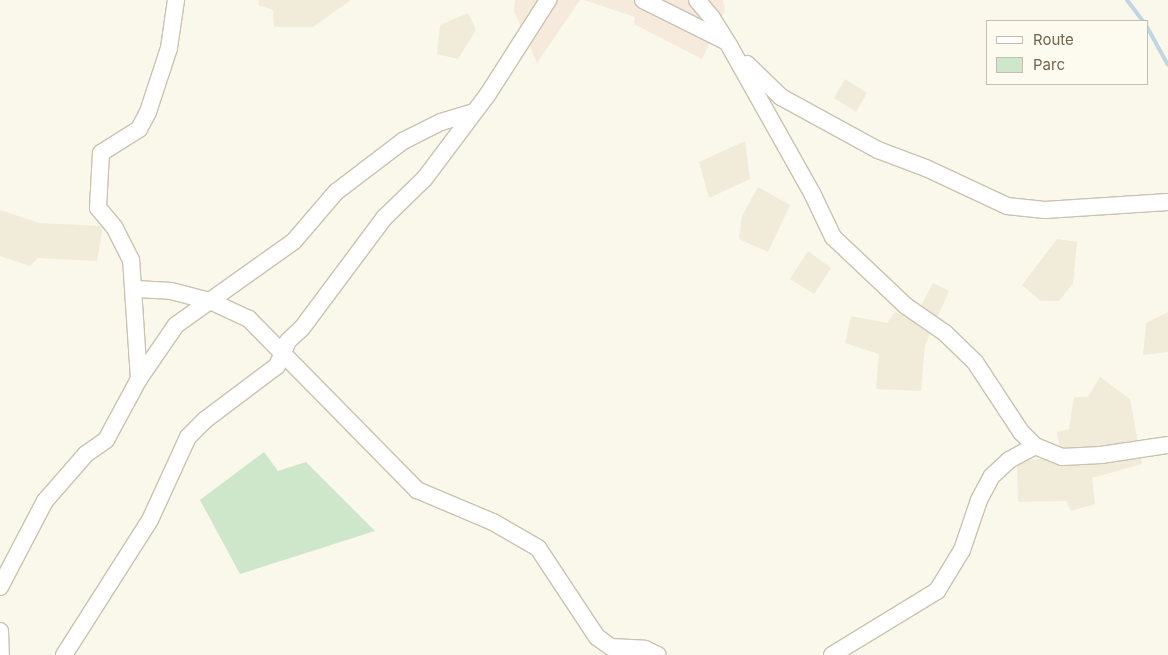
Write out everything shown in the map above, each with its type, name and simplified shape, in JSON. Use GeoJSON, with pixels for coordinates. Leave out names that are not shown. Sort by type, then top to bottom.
{"type":"FeatureCollection","features":[{"type":"Feature","properties":{"kind":"street"},"geometry":{"type":"LineString","coordinates":[[139,379],[135,290],[126,248],[98,208],[101,153],[139,129],[148,112],[169,48],[176,0]]}},
{"type":"Feature","properties":{"kind":"street"},"geometry":{"type":"LineString","coordinates":[[64,655],[150,520],[188,437],[205,420],[277,366],[288,341],[302,328],[384,218],[425,178],[474,112],[548,0]]}},
{"type":"Feature","properties":{"kind":"street"},"geometry":{"type":"LineString","coordinates":[[643,0],[721,37],[781,97],[878,150],[926,168],[1006,206],[1046,210],[1168,202]]}},
{"type":"Feature","properties":{"kind":"street"},"geometry":{"type":"LineString","coordinates":[[697,0],[730,47],[812,193],[833,237],[906,306],[945,333],[975,362],[1021,432],[1035,446],[1062,457],[1101,456],[1168,445]]}},
{"type":"Feature","properties":{"kind":"street"},"geometry":{"type":"LineString","coordinates":[[0,587],[45,501],[86,454],[106,440],[139,379],[176,325],[294,241],[336,192],[402,141],[441,122],[474,112]]}},
{"type":"Feature","properties":{"kind":"street"},"geometry":{"type":"LineString","coordinates":[[135,290],[171,291],[210,300],[250,319],[417,490],[493,522],[538,548],[597,637],[611,646],[645,649],[658,655]]}},
{"type":"Feature","properties":{"kind":"street"},"geometry":{"type":"LineString","coordinates":[[832,655],[938,592],[962,550],[979,500],[992,476],[1009,460],[1035,446]]}},
{"type":"Feature","properties":{"kind":"street"},"geometry":{"type":"LineString","coordinates":[[0,631],[1,655]]}},
{"type":"Feature","properties":{"kind":"shaded area"},"geometry":{"type":"Polygon","coordinates":[[[259,0],[351,0],[313,27],[274,27],[273,10],[258,5],[259,0]]]}},
{"type":"Feature","properties":{"kind":"shaded area"},"geometry":{"type":"Polygon","coordinates":[[[515,0],[580,0],[537,63],[514,11],[515,0]]]}},
{"type":"Feature","properties":{"kind":"shaded area"},"geometry":{"type":"Polygon","coordinates":[[[584,0],[723,0],[725,10],[702,59],[634,24],[635,17],[584,0]]]}},
{"type":"Feature","properties":{"kind":"shaded area"},"geometry":{"type":"Polygon","coordinates":[[[468,13],[476,30],[458,59],[437,54],[440,25],[468,13]]]}},
{"type":"Feature","properties":{"kind":"shaded area"},"geometry":{"type":"Polygon","coordinates":[[[845,79],[867,93],[856,112],[834,98],[845,79]]]}},
{"type":"Feature","properties":{"kind":"shaded area"},"geometry":{"type":"Polygon","coordinates":[[[745,141],[750,179],[709,198],[699,162],[745,141]]]}},
{"type":"Feature","properties":{"kind":"shaded area"},"geometry":{"type":"Polygon","coordinates":[[[758,187],[790,205],[768,252],[739,239],[742,216],[758,187]]]}},
{"type":"Feature","properties":{"kind":"shaded area"},"geometry":{"type":"Polygon","coordinates":[[[0,210],[39,223],[103,226],[97,261],[38,258],[30,266],[0,256],[0,210]]]}},
{"type":"Feature","properties":{"kind":"shaded area"},"geometry":{"type":"Polygon","coordinates":[[[1057,239],[1077,242],[1073,283],[1059,301],[1041,301],[1022,285],[1057,239]]]}},
{"type":"Feature","properties":{"kind":"shaded area"},"geometry":{"type":"Polygon","coordinates":[[[808,251],[831,268],[814,294],[790,279],[808,251]]]}},
{"type":"Feature","properties":{"kind":"shaded area"},"geometry":{"type":"Polygon","coordinates":[[[933,283],[949,291],[925,345],[921,391],[876,389],[879,354],[845,343],[851,316],[887,323],[895,312],[914,319],[933,283]]]}},
{"type":"Feature","properties":{"kind":"shaded area"},"geometry":{"type":"Polygon","coordinates":[[[1168,312],[1168,352],[1143,355],[1146,323],[1168,312]]]}},
{"type":"Feature","properties":{"kind":"shaded area"},"geometry":{"type":"Polygon","coordinates":[[[1100,377],[1130,399],[1142,464],[1092,478],[1095,504],[1071,511],[1066,501],[1018,502],[1017,461],[1061,457],[1057,432],[1069,429],[1074,397],[1088,397],[1100,377]]]}},
{"type":"Feature","properties":{"kind":"green space"},"geometry":{"type":"Polygon","coordinates":[[[264,452],[278,471],[306,462],[375,531],[240,574],[200,500],[264,452]]]}},
{"type":"Feature","properties":{"kind":"waterway"},"geometry":{"type":"LineString","coordinates":[[1127,0],[1142,20]]}},
{"type":"Feature","properties":{"kind":"waterway"},"geometry":{"type":"LineString","coordinates":[[1148,29],[1168,65]]}}]}
